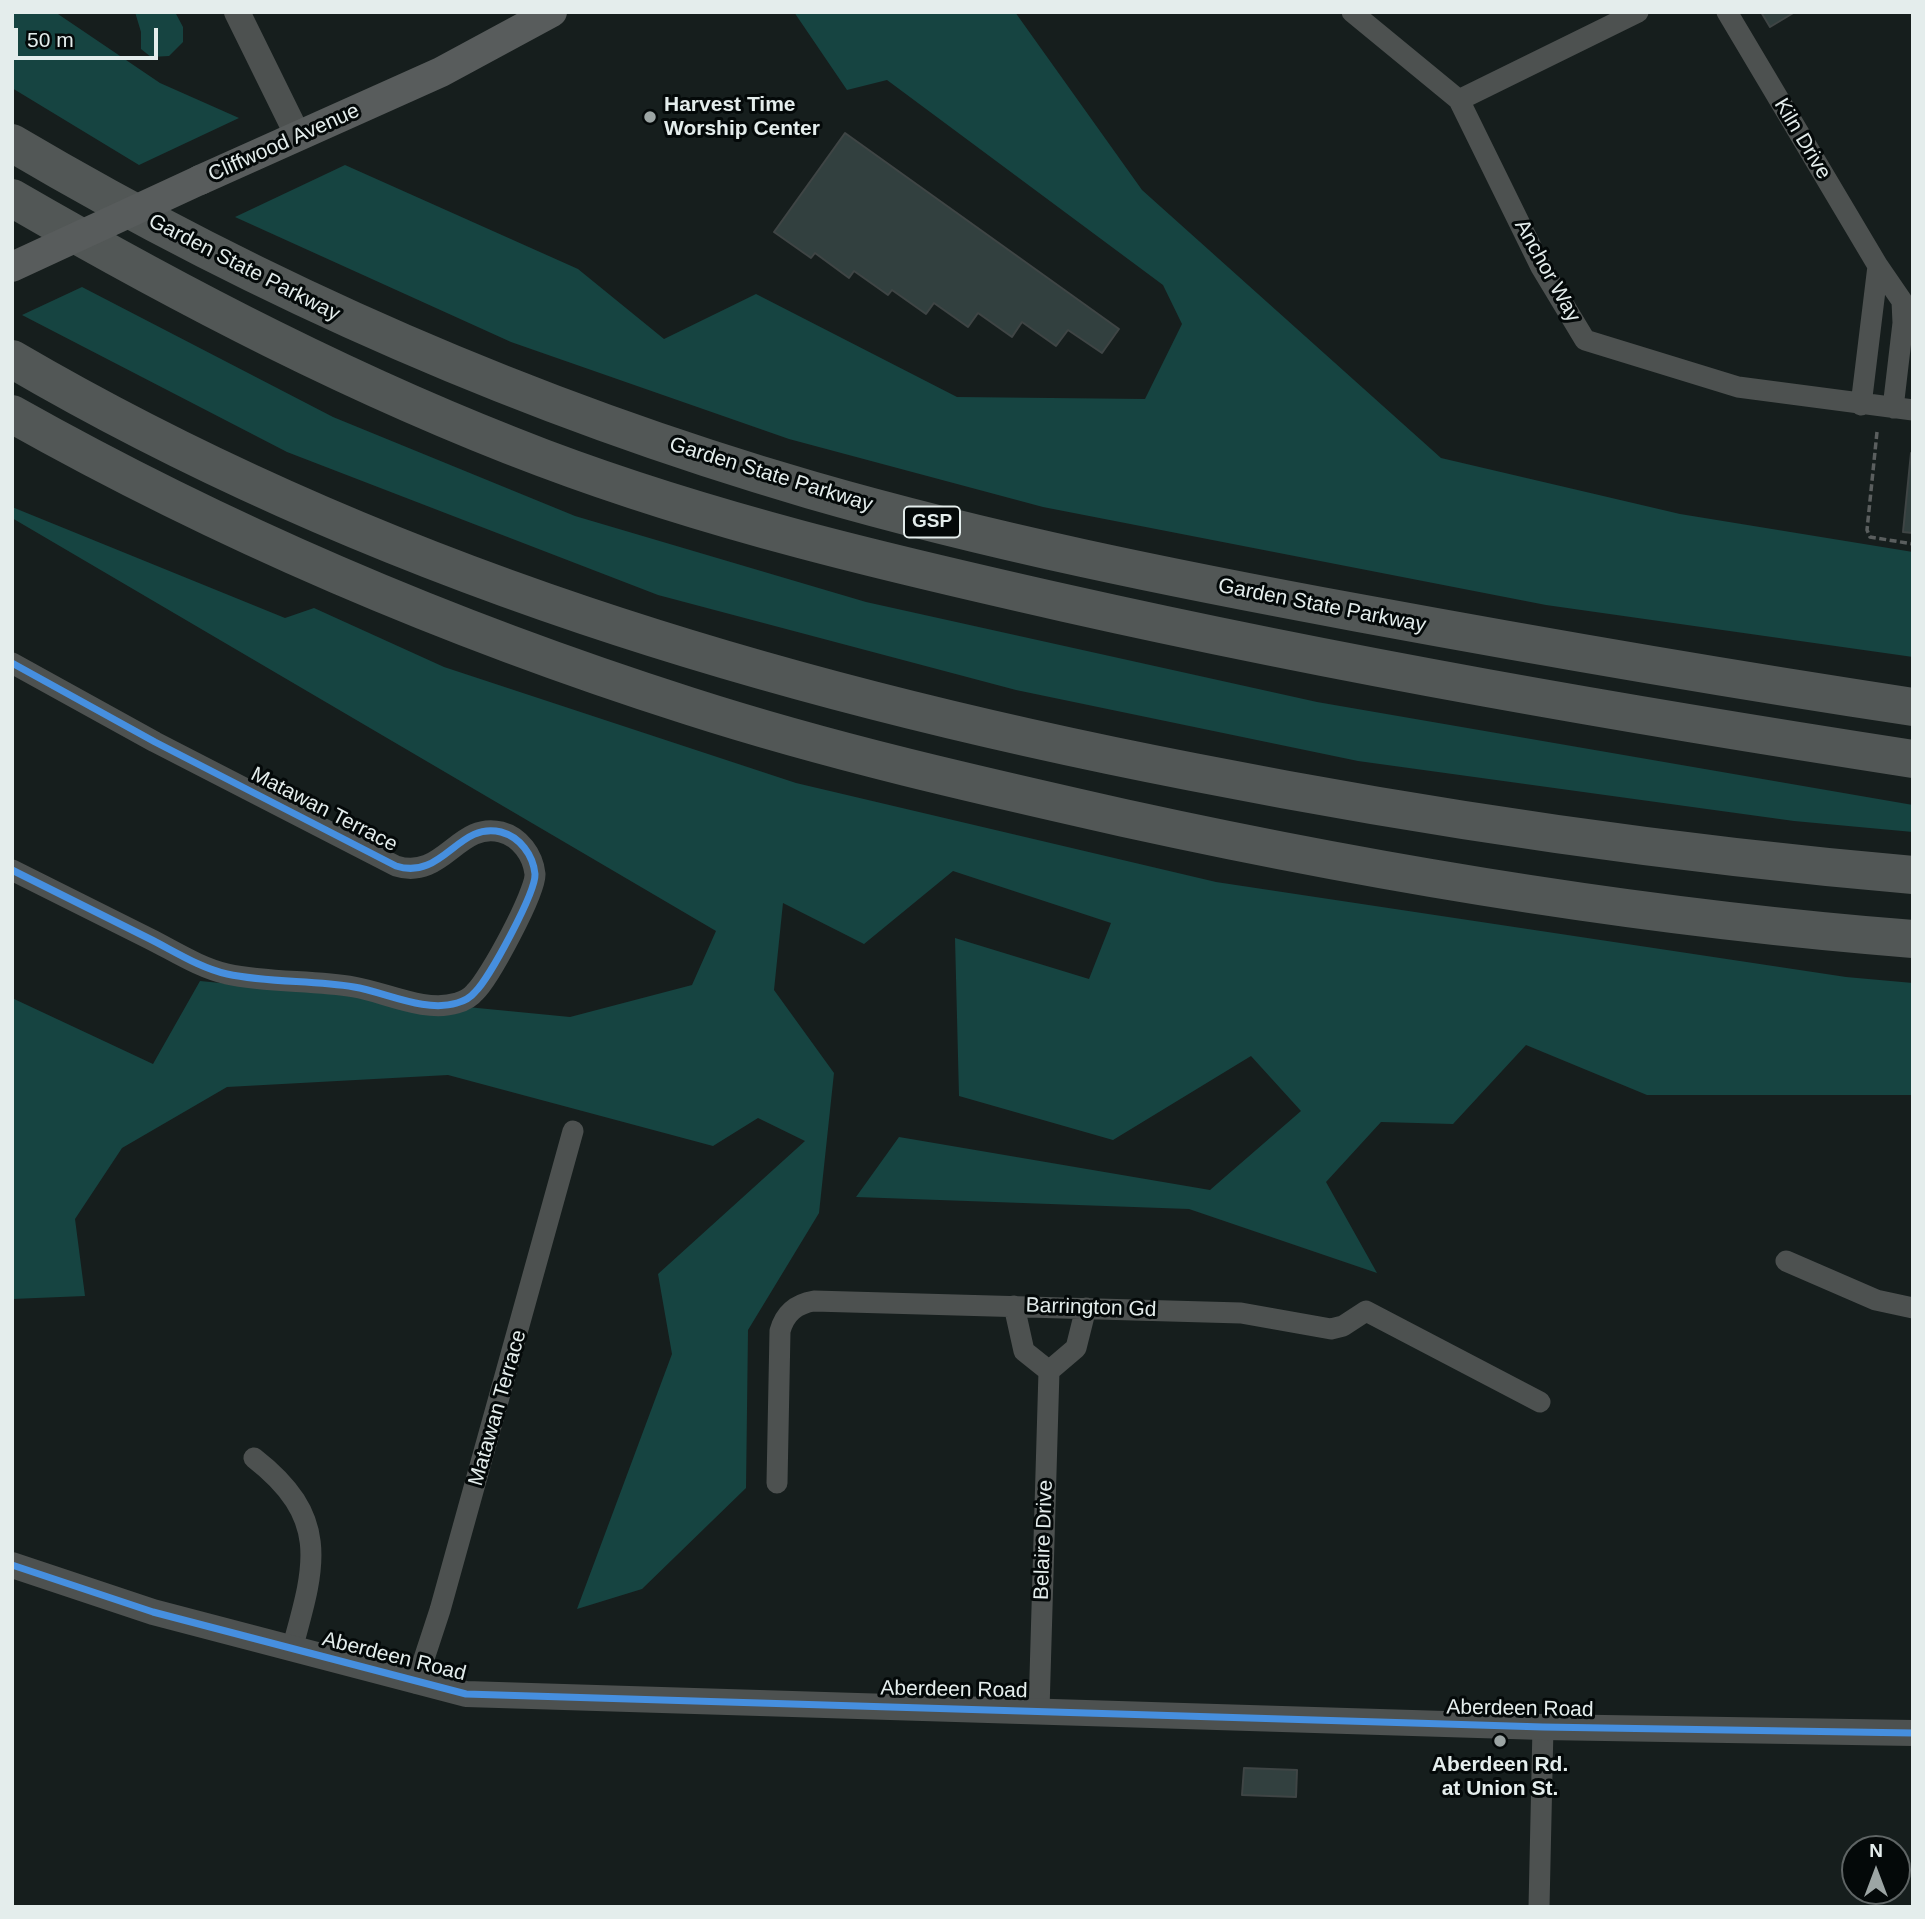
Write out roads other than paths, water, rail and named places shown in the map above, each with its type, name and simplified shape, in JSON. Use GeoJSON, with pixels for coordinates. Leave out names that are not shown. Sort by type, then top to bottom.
{"type":"FeatureCollection","features":[{"type":"Feature","properties":{"kind":"highway","name":"Garden State Parkway"},"geometry":{"type":"LineString","coordinates":[[12,143],[207,251],[398,342],[609,424],[812,490],[1012,542],[1150,573],[1479,635],[1913,708]]}},
{"type":"Feature","properties":{"kind":"highway","name":"GSP"},"geometry":{"type":"LineString","coordinates":[[12,198],[216,311],[411,404],[545,459],[753,527],[963,580],[1413,675],[1639,716],[1913,759]]}},
{"type":"Feature","properties":{"kind":"highway"},"geometry":{"type":"LineString","coordinates":[[12,359],[209,464],[403,550],[599,622],[800,682],[1087,751],[1415,814],[1677,851],[1913,875]]}},
{"type":"Feature","properties":{"kind":"highway"},"geometry":{"type":"LineString","coordinates":[[12,414],[176,500],[379,593],[559,663],[813,743],[1034,798],[1375,869],[1657,912],[1913,939]]}},
{"type":"Feature","properties":{"kind":"main road","name":"Cliffwood Avenue"},"geometry":{"type":"LineString","coordinates":[[12,267],[441,72],[552,12]]}},
{"type":"Feature","properties":{"kind":"street"},"geometry":{"type":"LineString","coordinates":[[237,12],[298,136]]}},
{"type":"Feature","properties":{"kind":"street","name":"Anchor Way"},"geometry":{"type":"LineString","coordinates":[[1352,12],[1460,100],[1541,267],[1586,340],[1738,387],[1903,409]]}},
{"type":"Feature","properties":{"kind":"street"},"geometry":{"type":"LineString","coordinates":[[1460,100],[1638,12]]}},
{"type":"Feature","properties":{"kind":"street","name":"Kiln Drive"},"geometry":{"type":"LineString","coordinates":[[1727,12],[1902,301],[1903,409]]}},
{"type":"Feature","properties":{"kind":"street"},"geometry":{"type":"LineString","coordinates":[[1861,405],[1878,265]]}},
{"type":"Feature","properties":{"kind":"street","name":"Matawan Terrace"},"geometry":{"type":"LineString","coordinates":[[12,663],[155,742],[396,866],[410,870],[426,868],[476,833],[488,831],[501,832],[523,845],[531,858],[535,874],[525,906],[485,981],[469,998],[441,1005],[354,987],[269,980],[210,969],[12,870]]}},
{"type":"Feature","properties":{"kind":"street","name":"Matawan Terrace"},"geometry":{"type":"LineString","coordinates":[[416,1683],[444,1597],[573,1131]]}},
{"type":"Feature","properties":{"kind":"street"},"geometry":{"type":"LineString","coordinates":[[1786,1261],[1876,1300],[1913,1308]]}},
{"type":"Feature","properties":{"kind":"street","name":"Barrington Gd"},"geometry":{"type":"LineString","coordinates":[[777,1483],[780,1331],[789,1312],[796,1306],[814,1301],[1241,1313],[1331,1329],[1343,1326],[1366,1311],[1540,1402]]}},
{"type":"Feature","properties":{"kind":"street"},"geometry":{"type":"LineString","coordinates":[[1014,1306],[1024,1351],[1049,1371],[1076,1348],[1086,1308]]}},
{"type":"Feature","properties":{"kind":"street","name":"Belaire Drive"},"geometry":{"type":"LineString","coordinates":[[1039,1710],[1049,1371]]}},
{"type":"Feature","properties":{"kind":"street"},"geometry":{"type":"LineString","coordinates":[[254,1458],[276,1476],[295,1497],[312,1539],[310,1583],[292,1649]]}},
{"type":"Feature","properties":{"kind":"street","name":"Aberdeen Road"},"geometry":{"type":"LineString","coordinates":[[12,1565],[94,1595],[416,1683],[466,1694],[1543,1727],[1913,1733]]}},
{"type":"Feature","properties":{"kind":"street"},"geometry":{"type":"LineString","coordinates":[[1539,1907],[1543,1727]]}},
{"type":"Feature","properties":{"kind":"place","name":"Harvest Time Worship Center"},"geometry":{"type":"Point","coordinates":[650,117]}},
{"type":"Feature","properties":{"kind":"place","name":"Aberdeen Rd. at Union St."},"geometry":{"type":"Point","coordinates":[1500,1741]}}]}
